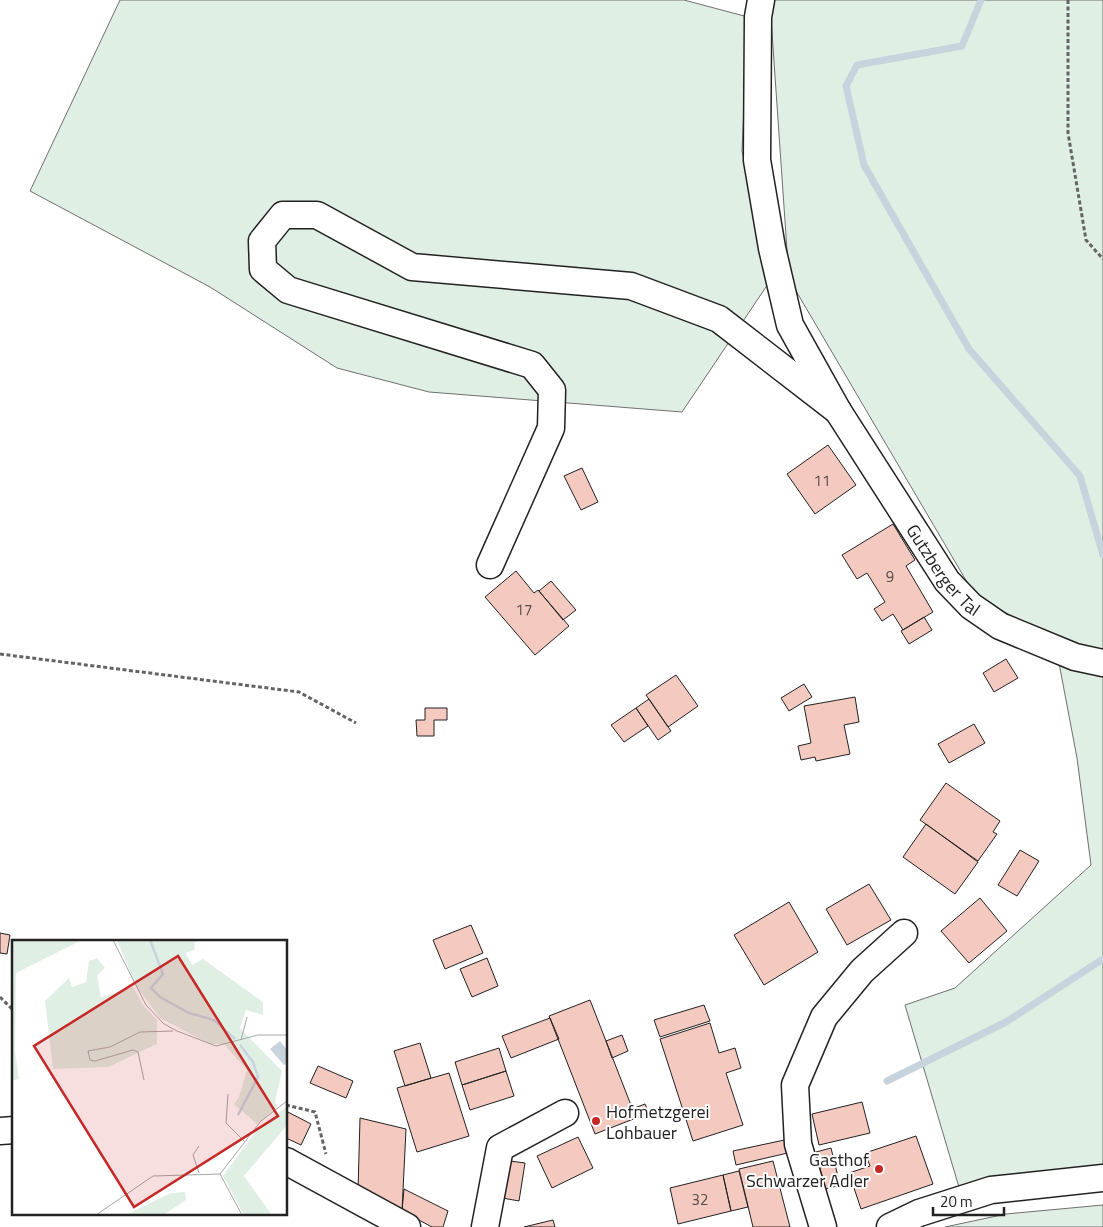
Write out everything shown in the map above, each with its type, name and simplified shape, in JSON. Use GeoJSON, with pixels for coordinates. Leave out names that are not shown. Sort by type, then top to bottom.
{"type":"FeatureCollection","features":[{"type":"Feature","properties":{"kind":"street","name":"Gutzberger Tal"},"geometry":{"type":"LineString","coordinates":[[761,0],[758,17],[756,160],[772,248],[790,325],[838,411],[942,574],[971,606],[1000,626],[1076,657],[1103,664]]}},
{"type":"Feature","properties":{"kind":"street"},"geometry":{"type":"LineString","coordinates":[[490,566],[551,428],[552,390],[532,365],[288,290],[264,269],[262,241],[283,215],[318,214],[412,267],[631,286],[719,319],[838,411]]}},
{"type":"Feature","properties":{"kind":"street"},"geometry":{"type":"LineString","coordinates":[[824,1227],[798,1144],[795,1085],[824,1017],[862,971],[904,934]]}},
{"type":"Feature","properties":{"kind":"street"},"geometry":{"type":"LineString","coordinates":[[485,1227],[500,1148],[565,1114]]}},
{"type":"Feature","properties":{"kind":"street"},"geometry":{"type":"LineString","coordinates":[[288,1162],[407,1227]]}},
{"type":"Feature","properties":{"kind":"street"},"geometry":{"type":"LineString","coordinates":[[890,1227],[919,1213],[991,1190],[1103,1178]]}},
{"type":"Feature","properties":{"kind":"path"},"geometry":{"type":"LineString","coordinates":[[1068,0],[1068,133],[1086,240],[1103,259]]}},
{"type":"Feature","properties":{"kind":"path"},"geometry":{"type":"LineString","coordinates":[[0,654],[298,692],[356,722]]}},
{"type":"Feature","properties":{"kind":"path"},"geometry":{"type":"LineString","coordinates":[[0,997],[12,1009]]}},
{"type":"Feature","properties":{"kind":"path"},"geometry":{"type":"LineString","coordinates":[[288,1105],[315,1112],[334,1186]]}},
{"type":"Feature","properties":{"kind":"green space"},"geometry":{"type":"Polygon","coordinates":[[[120,0],[684,0],[748,17],[742,151],[770,281],[682,412],[429,392],[337,368],[210,287],[30,191],[120,0]]]}},
{"type":"Feature","properties":{"kind":"green space"},"geometry":{"type":"Polygon","coordinates":[[[773,0],[1103,0],[1103,1173],[961,1194],[905,1005],[955,988],[1091,865],[1077,758],[1055,642],[974,594],[789,279],[771,18],[773,0]]]}},
{"type":"Feature","properties":{"kind":"green space"},"geometry":{"type":"Polygon","coordinates":[[[1103,1205],[1103,1227],[945,1227],[1006,1214],[1103,1205]]]}},
{"type":"Feature","properties":{"kind":"building"},"geometry":{"type":"Polygon","coordinates":[[[828,445],[856,485],[815,514],[787,474],[828,445]]]}},
{"type":"Feature","properties":{"kind":"building"},"geometry":{"type":"Polygon","coordinates":[[[582,468],[598,502],[581,510],[564,476],[582,468]]]}},
{"type":"Feature","properties":{"kind":"building"},"geometry":{"type":"Polygon","coordinates":[[[893,524],[915,560],[906,566],[933,612],[903,630],[893,614],[882,621],[874,609],[885,602],[867,573],[857,579],[842,555],[893,524]]]}},
{"type":"Feature","properties":{"kind":"building"},"geometry":{"type":"Polygon","coordinates":[[[516,571],[534,593],[538,590],[569,626],[535,655],[485,597],[516,571]]]}},
{"type":"Feature","properties":{"kind":"building"},"geometry":{"type":"Polygon","coordinates":[[[551,581],[576,610],[563,620],[539,591],[551,581]]]}},
{"type":"Feature","properties":{"kind":"building"},"geometry":{"type":"Polygon","coordinates":[[[924,617],[932,630],[909,644],[901,631],[924,617]]]}},
{"type":"Feature","properties":{"kind":"building"},"geometry":{"type":"Polygon","coordinates":[[[1006,659],[1018,678],[994,692],[983,673],[1006,659]]]}},
{"type":"Feature","properties":{"kind":"building"},"geometry":{"type":"Polygon","coordinates":[[[676,675],[698,706],[668,727],[646,695],[676,675]]]}},
{"type":"Feature","properties":{"kind":"building"},"geometry":{"type":"Polygon","coordinates":[[[804,684],[812,697],[789,711],[781,698],[804,684]]]}},
{"type":"Feature","properties":{"kind":"building"},"geometry":{"type":"Polygon","coordinates":[[[855,697],[859,722],[844,725],[850,754],[816,761],[815,757],[801,760],[798,746],[811,743],[804,706],[855,697]]]}},
{"type":"Feature","properties":{"kind":"building"},"geometry":{"type":"Polygon","coordinates":[[[649,699],[671,731],[658,740],[636,708],[649,699]]]}},
{"type":"Feature","properties":{"kind":"building"},"geometry":{"type":"Polygon","coordinates":[[[425,708],[447,708],[447,720],[434,720],[434,736],[417,736],[416,720],[425,720],[425,708]]]}},
{"type":"Feature","properties":{"kind":"building"},"geometry":{"type":"Polygon","coordinates":[[[636,708],[648,726],[624,742],[611,725],[636,708]]]}},
{"type":"Feature","properties":{"kind":"building"},"geometry":{"type":"Polygon","coordinates":[[[974,724],[985,743],[949,763],[938,744],[974,724]]]}},
{"type":"Feature","properties":{"kind":"building"},"geometry":{"type":"Polygon","coordinates":[[[946,783],[1000,821],[993,832],[997,834],[978,861],[920,820],[946,783]]]}},
{"type":"Feature","properties":{"kind":"building"},"geometry":{"type":"Polygon","coordinates":[[[926,824],[978,862],[955,894],[903,857],[926,824]]]}},
{"type":"Feature","properties":{"kind":"building"},"geometry":{"type":"Polygon","coordinates":[[[1020,850],[1039,861],[1017,896],[998,885],[1020,850]]]}},
{"type":"Feature","properties":{"kind":"building"},"geometry":{"type":"Polygon","coordinates":[[[869,884],[891,920],[847,945],[826,909],[869,884]]]}},
{"type":"Feature","properties":{"kind":"building"},"geometry":{"type":"Polygon","coordinates":[[[980,898],[1007,931],[969,963],[941,931],[980,898]]]}},
{"type":"Feature","properties":{"kind":"building"},"geometry":{"type":"Polygon","coordinates":[[[789,902],[818,952],[764,985],[734,935],[789,902]]]}},
{"type":"Feature","properties":{"kind":"building"},"geometry":{"type":"Polygon","coordinates":[[[471,925],[483,953],[445,969],[433,940],[471,925]]]}},
{"type":"Feature","properties":{"kind":"building"},"geometry":{"type":"Polygon","coordinates":[[[0,933],[10,935],[7,954],[0,953],[0,933]]]}},
{"type":"Feature","properties":{"kind":"building"},"geometry":{"type":"Polygon","coordinates":[[[487,958],[498,986],[472,997],[460,969],[487,958]]]}},
{"type":"Feature","properties":{"kind":"building"},"geometry":{"type":"Polygon","coordinates":[[[590,1000],[636,1118],[595,1134],[549,1016],[590,1000]]]}},
{"type":"Feature","properties":{"kind":"building"},"geometry":{"type":"Polygon","coordinates":[[[704,1005],[710,1021],[660,1037],[654,1020],[704,1005]]]}},
{"type":"Feature","properties":{"kind":"building"},"geometry":{"type":"Polygon","coordinates":[[[550,1018],[559,1039],[511,1058],[502,1036],[550,1018]]]}},
{"type":"Feature","properties":{"kind":"building"},"geometry":{"type":"Polygon","coordinates":[[[710,1023],[719,1053],[735,1048],[741,1068],[726,1073],[743,1125],[693,1141],[660,1039],[710,1023]]]}},
{"type":"Feature","properties":{"kind":"building"},"geometry":{"type":"Polygon","coordinates":[[[622,1035],[628,1051],[612,1058],[606,1041],[622,1035]]]}},
{"type":"Feature","properties":{"kind":"building"},"geometry":{"type":"Polygon","coordinates":[[[420,1043],[431,1078],[405,1086],[394,1051],[420,1043]]]}},
{"type":"Feature","properties":{"kind":"building"},"geometry":{"type":"Polygon","coordinates":[[[499,1048],[506,1071],[462,1085],[455,1062],[499,1048]]]}},
{"type":"Feature","properties":{"kind":"building"},"geometry":{"type":"Polygon","coordinates":[[[318,1066],[353,1081],[346,1098],[310,1083],[318,1066]]]}},
{"type":"Feature","properties":{"kind":"building"},"geometry":{"type":"Polygon","coordinates":[[[506,1071],[514,1096],[470,1110],[462,1085],[506,1071]]]}},
{"type":"Feature","properties":{"kind":"building"},"geometry":{"type":"Polygon","coordinates":[[[449,1073],[469,1136],[417,1152],[397,1088],[449,1073]]]}},
{"type":"Feature","properties":{"kind":"building"},"geometry":{"type":"Polygon","coordinates":[[[862,1102],[870,1133],[819,1145],[812,1114],[862,1102]]]}},
{"type":"Feature","properties":{"kind":"building"},"geometry":{"type":"Polygon","coordinates":[[[645,1104],[649,1113],[636,1118],[632,1109],[645,1104]]]}},
{"type":"Feature","properties":{"kind":"building"},"geometry":{"type":"Polygon","coordinates":[[[288,1112],[311,1124],[301,1145],[288,1139],[288,1112]]]}},
{"type":"Feature","properties":{"kind":"building"},"geometry":{"type":"Polygon","coordinates":[[[360,1118],[406,1129],[402,1211],[358,1191],[360,1118]]]}},
{"type":"Feature","properties":{"kind":"building"},"geometry":{"type":"Polygon","coordinates":[[[916,1136],[933,1184],[861,1209],[849,1173],[870,1166],[865,1153],[916,1136]]]}},
{"type":"Feature","properties":{"kind":"building"},"geometry":{"type":"Polygon","coordinates":[[[578,1137],[593,1168],[552,1188],[537,1156],[578,1137]]]}},
{"type":"Feature","properties":{"kind":"building"},"geometry":{"type":"Polygon","coordinates":[[[789,1139],[792,1152],[736,1165],[733,1151],[789,1139]]]}},
{"type":"Feature","properties":{"kind":"building"},"geometry":{"type":"Polygon","coordinates":[[[831,1148],[840,1185],[825,1189],[816,1152],[831,1148]]]}},
{"type":"Feature","properties":{"kind":"building"},"geometry":{"type":"Polygon","coordinates":[[[502,1160],[525,1163],[519,1201],[497,1197],[502,1160]]]}},
{"type":"Feature","properties":{"kind":"building"},"geometry":{"type":"Polygon","coordinates":[[[773,1161],[790,1227],[753,1227],[739,1169],[773,1161]]]}},
{"type":"Feature","properties":{"kind":"building"},"geometry":{"type":"Polygon","coordinates":[[[739,1171],[748,1207],[731,1211],[723,1175],[739,1171]]]}},
{"type":"Feature","properties":{"kind":"building"},"geometry":{"type":"Polygon","coordinates":[[[723,1175],[731,1211],[678,1224],[670,1188],[723,1175]]]}},
{"type":"Feature","properties":{"kind":"building"},"geometry":{"type":"Polygon","coordinates":[[[404,1189],[448,1211],[443,1227],[432,1227],[402,1211],[404,1189]]]}},
{"type":"Feature","properties":{"kind":"building"},"geometry":{"type":"Polygon","coordinates":[[[553,1220],[555,1227],[524,1227],[553,1220]]]}},
{"type":"Feature","properties":{"kind":"waterway"},"geometry":{"type":"LineString","coordinates":[[981,0],[962,46],[857,65],[846,86],[864,165],[969,349],[1080,476],[1103,555]]}},
{"type":"Feature","properties":{"kind":"waterway"},"geometry":{"type":"LineString","coordinates":[[887,1081],[1006,1022],[1103,959]]}},
{"type":"Feature","properties":{"kind":"place","name":"Hofmetzgerei Lohbauer"},"geometry":{"type":"Point","coordinates":[596,1121]}},
{"type":"Feature","properties":{"kind":"place","name":"Gasthof Schwarzer Adler"},"geometry":{"type":"Point","coordinates":[879,1169]}}]}
